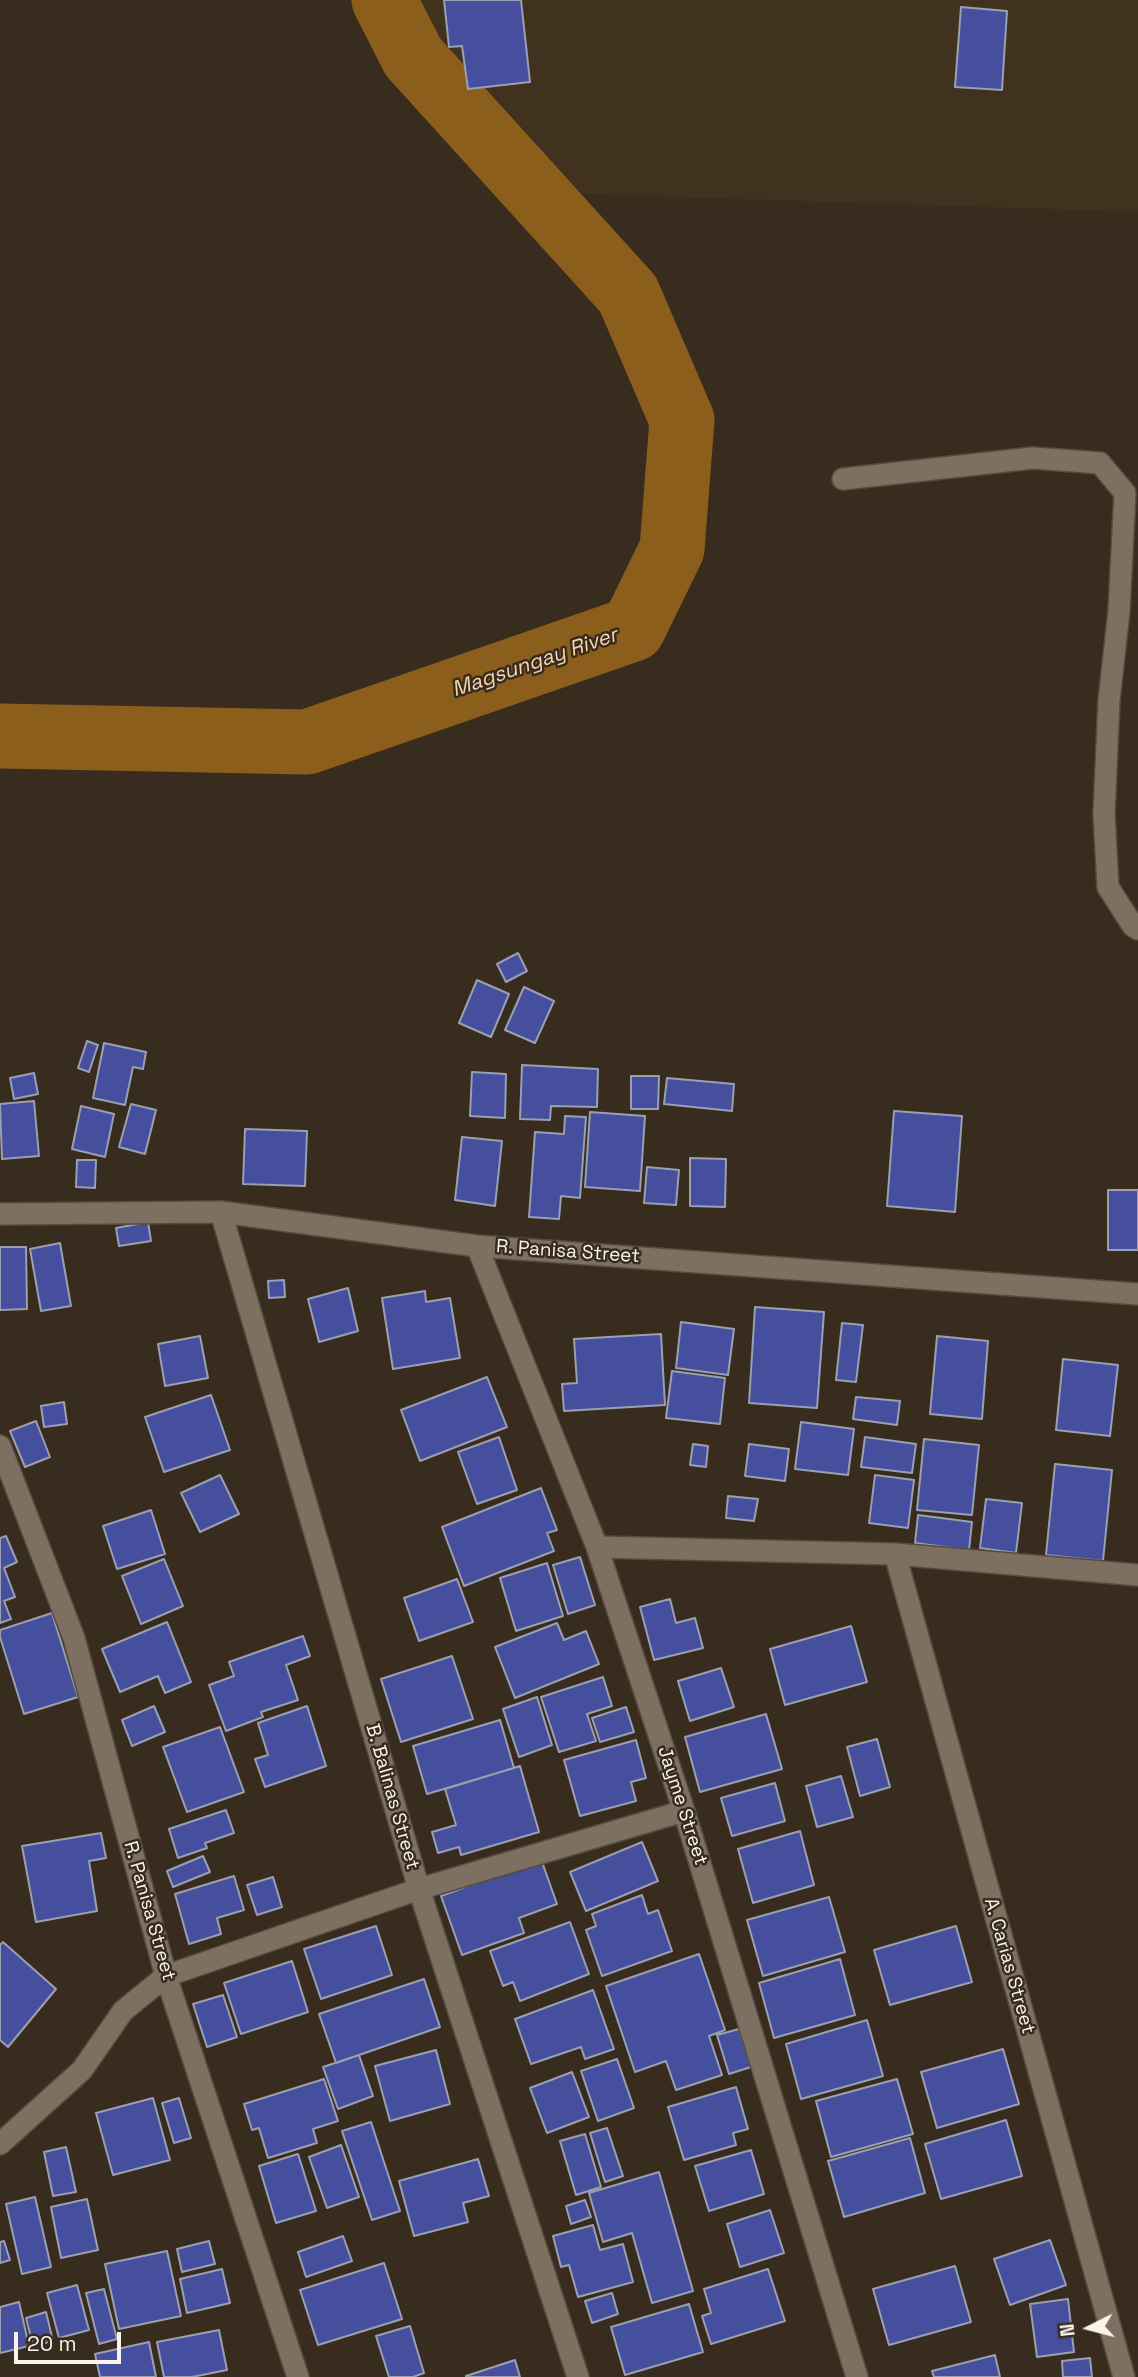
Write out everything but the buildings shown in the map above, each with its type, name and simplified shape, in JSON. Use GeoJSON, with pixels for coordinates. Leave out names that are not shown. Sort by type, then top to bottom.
{"type":"FeatureCollection","features":[{"type":"Feature","properties":{"kind":"street"},"geometry":{"type":"LineString","coordinates":[[843,479],[1033,458],[1100,463],[1125,493],[1119,611],[1109,699],[1104,814],[1108,887],[1133,926],[1138,929]]}},
{"type":"Feature","properties":{"kind":"street","name":"R. Panisa Street"},"geometry":{"type":"LineString","coordinates":[[0,1214],[221,1212],[477,1246],[1138,1294]]}},
{"type":"Feature","properties":{"kind":"street","name":"B. Balinas Street"},"geometry":{"type":"LineString","coordinates":[[221,1212],[419,1889],[578,2377]]}},
{"type":"Feature","properties":{"kind":"street","name":"Jayme Street"},"geometry":{"type":"LineString","coordinates":[[477,1246],[597,1547],[684,1811],[857,2377]]}},
{"type":"Feature","properties":{"kind":"street","name":"R. Panisa Street"},"geometry":{"type":"LineString","coordinates":[[0,1446],[74,1638],[166,1976],[298,2377]]}},
{"type":"Feature","properties":{"kind":"street"},"geometry":{"type":"LineString","coordinates":[[597,1547],[895,1554],[1138,1575]]}},
{"type":"Feature","properties":{"kind":"street","name":"A. Carias Street"},"geometry":{"type":"LineString","coordinates":[[895,1554],[1124,2377]]}},
{"type":"Feature","properties":{"kind":"street"},"geometry":{"type":"LineString","coordinates":[[0,2144],[82,2070],[123,2011],[166,1976],[419,1889],[684,1811]]}},
{"type":"Feature","properties":{"kind":"shaded area"},"geometry":{"type":"Polygon","coordinates":[[[396,0],[1138,0],[1138,212],[523,192],[396,0]]]}},
{"type":"Feature","properties":{"kind":"waterway","name":"Magsungay River"},"geometry":{"type":"LineString","coordinates":[[0,736],[307,742],[633,629],[672,549],[682,420],[628,294],[413,57],[384,0]]}}]}
